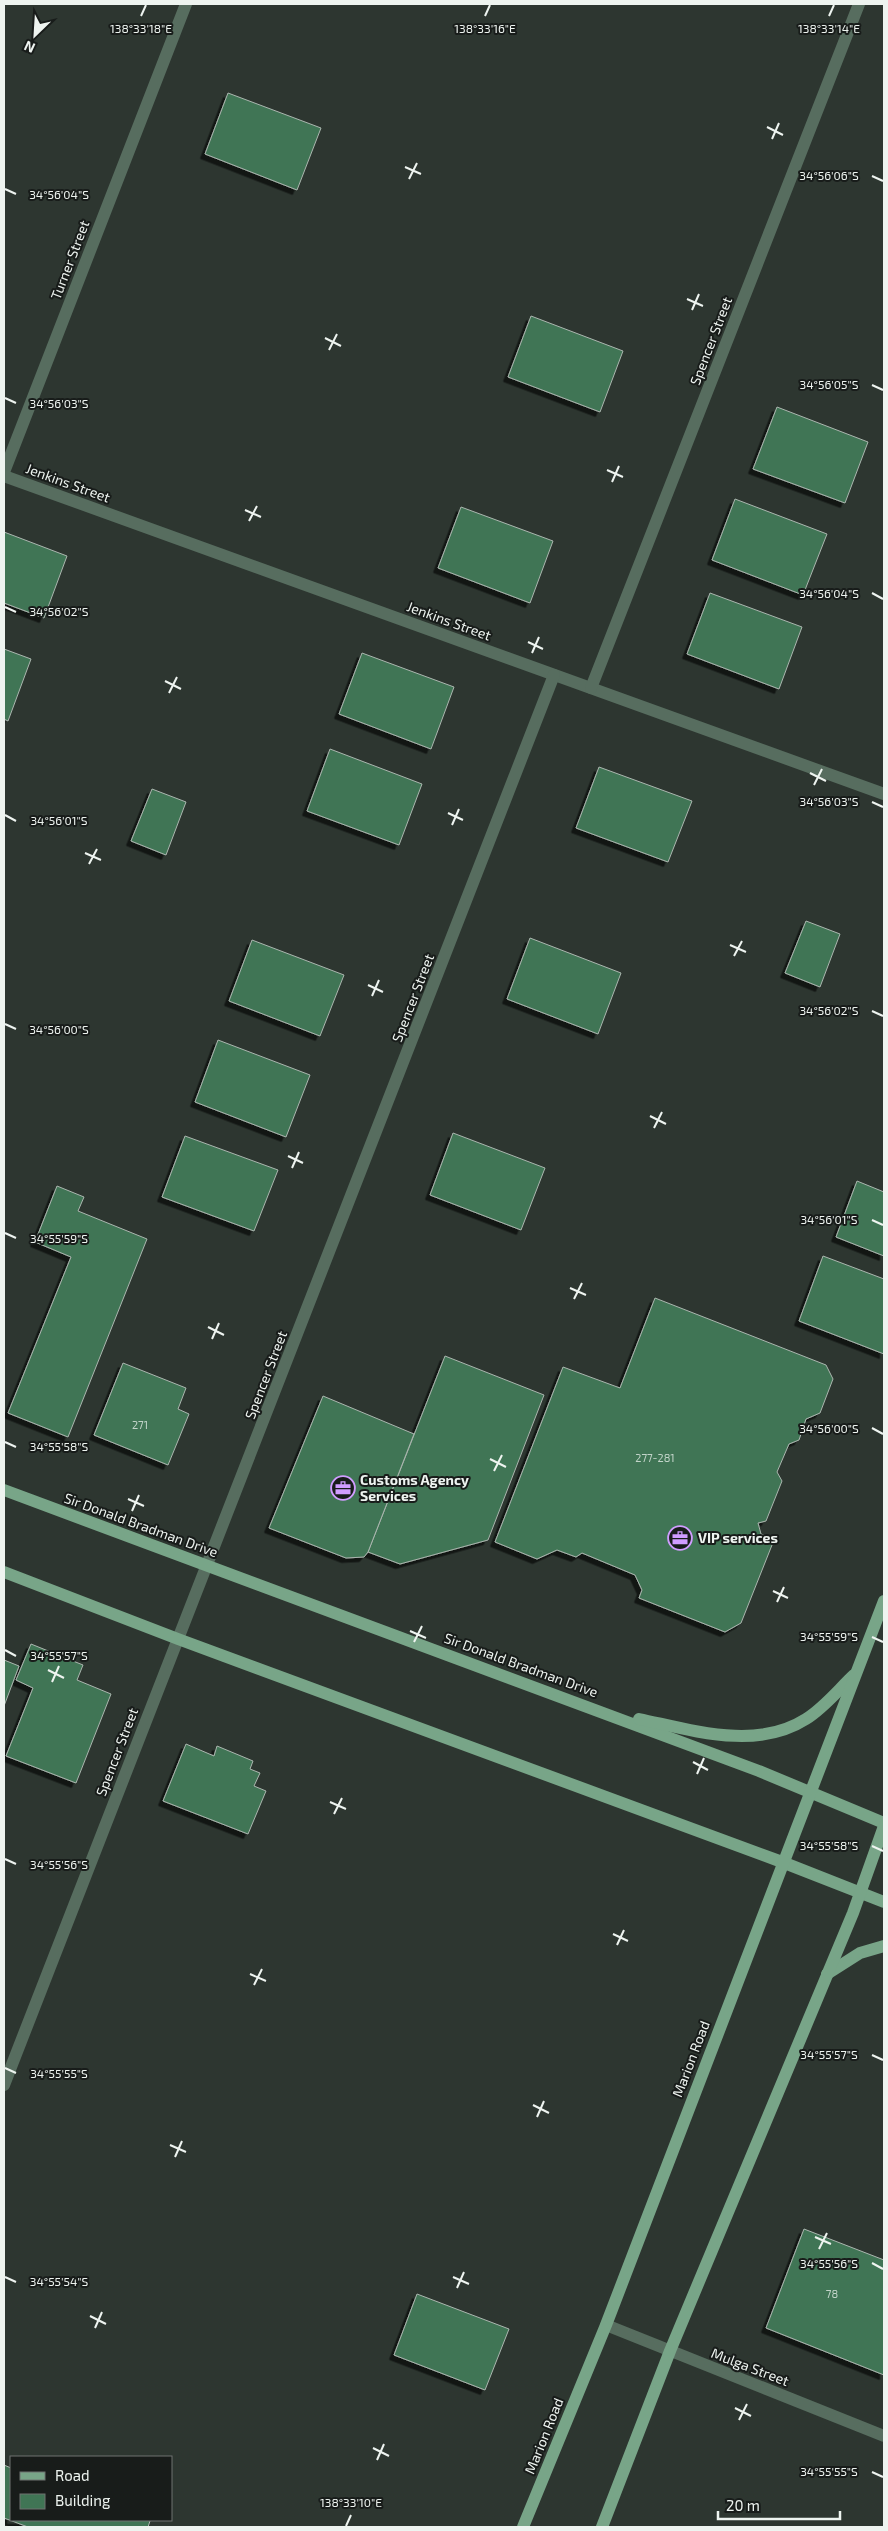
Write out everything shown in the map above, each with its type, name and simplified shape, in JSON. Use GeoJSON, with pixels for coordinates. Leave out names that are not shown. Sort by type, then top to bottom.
{"type":"FeatureCollection","features":[{"type":"Feature","properties":{"kind":"main road","name":"Sir Donald Bradman Drive"},"geometry":{"type":"LineString","coordinates":[[4,1490],[810,1791],[884,1825]]}},
{"type":"Feature","properties":{"kind":"main road"},"geometry":{"type":"LineString","coordinates":[[4,1572],[178,1639],[782,1862],[884,1902]]}},
{"type":"Feature","properties":{"kind":"main road","name":"Marion Road"},"geometry":{"type":"LineString","coordinates":[[523,2527],[606,2325],[782,1862],[884,1601]]}},
{"type":"Feature","properties":{"kind":"main road"},"geometry":{"type":"LineString","coordinates":[[602,1712],[728,1737],[786,1730],[808,1718],[857,1672]]}},
{"type":"Feature","properties":{"kind":"main road"},"geometry":{"type":"LineString","coordinates":[[602,2527],[670,2351],[860,1893],[884,1825]]}},
{"type":"Feature","properties":{"kind":"main road"},"geometry":{"type":"LineString","coordinates":[[827,1974],[860,1953],[884,1946]]}},
{"type":"Feature","properties":{"kind":"street","name":"Turner Street"},"geometry":{"type":"LineString","coordinates":[[4,474],[186,4]]}},
{"type":"Feature","properties":{"kind":"street","name":"Spencer Street"},"geometry":{"type":"LineString","coordinates":[[591,688],[859,4]]}},
{"type":"Feature","properties":{"kind":"street","name":"Jenkins Street"},"geometry":{"type":"LineString","coordinates":[[4,474],[554,676],[884,794]]}},
{"type":"Feature","properties":{"kind":"street","name":"Spencer Street"},"geometry":{"type":"LineString","coordinates":[[4,2085],[554,676]]}},
{"type":"Feature","properties":{"kind":"street","name":"Mulga Street"},"geometry":{"type":"LineString","coordinates":[[606,2325],[884,2436]]}},
{"type":"Feature","properties":{"kind":"building"},"geometry":{"type":"Polygon","coordinates":[[[228,93],[321,128],[297,190],[205,154],[228,93]]]}},
{"type":"Feature","properties":{"kind":"building"},"geometry":{"type":"Polygon","coordinates":[[[531,316],[623,351],[600,412],[508,377],[531,316]]]}},
{"type":"Feature","properties":{"kind":"building"},"geometry":{"type":"Polygon","coordinates":[[[777,407],[868,442],[845,503],[753,469],[777,407]]]}},
{"type":"Feature","properties":{"kind":"building"},"geometry":{"type":"Polygon","coordinates":[[[735,499],[827,534],[803,595],[712,560],[735,499]]]}},
{"type":"Feature","properties":{"kind":"building"},"geometry":{"type":"Polygon","coordinates":[[[461,507],[553,541],[530,603],[438,568],[461,507]]]}},
{"type":"Feature","properties":{"kind":"building"},"geometry":{"type":"Polygon","coordinates":[[[4,532],[67,556],[44,618],[4,603],[4,532]]]}},
{"type":"Feature","properties":{"kind":"building"},"geometry":{"type":"Polygon","coordinates":[[[710,593],[802,627],[779,689],[687,654],[710,593]]]}},
{"type":"Feature","properties":{"kind":"building"},"geometry":{"type":"Polygon","coordinates":[[[4,649],[31,659],[8,721],[4,719],[4,649]]]}},
{"type":"Feature","properties":{"kind":"building"},"geometry":{"type":"Polygon","coordinates":[[[362,653],[454,687],[431,749],[339,714],[362,653]]]}},
{"type":"Feature","properties":{"kind":"building"},"geometry":{"type":"Polygon","coordinates":[[[330,749],[422,784],[399,845],[307,811],[330,749]]]}},
{"type":"Feature","properties":{"kind":"building"},"geometry":{"type":"Polygon","coordinates":[[[599,767],[692,801],[668,862],[576,828],[599,767]]]}},
{"type":"Feature","properties":{"kind":"building"},"geometry":{"type":"Polygon","coordinates":[[[152,789],[186,802],[166,855],[131,841],[152,789]]]}},
{"type":"Feature","properties":{"kind":"building"},"geometry":{"type":"Polygon","coordinates":[[[806,921],[840,934],[820,987],[785,973],[806,921]]]}},
{"type":"Feature","properties":{"kind":"building"},"geometry":{"type":"Polygon","coordinates":[[[530,938],[621,973],[598,1034],[507,999],[530,938]]]}},
{"type":"Feature","properties":{"kind":"building"},"geometry":{"type":"Polygon","coordinates":[[[252,940],[344,975],[320,1036],[229,1001],[252,940]]]}},
{"type":"Feature","properties":{"kind":"building"},"geometry":{"type":"Polygon","coordinates":[[[218,1040],[310,1075],[286,1137],[195,1102],[218,1040]]]}},
{"type":"Feature","properties":{"kind":"building"},"geometry":{"type":"Polygon","coordinates":[[[453,1133],[545,1168],[521,1230],[430,1195],[453,1133]]]}},
{"type":"Feature","properties":{"kind":"building"},"geometry":{"type":"Polygon","coordinates":[[[185,1136],[278,1170],[254,1231],[162,1197],[185,1136]]]}},
{"type":"Feature","properties":{"kind":"building"},"geometry":{"type":"Polygon","coordinates":[[[857,1181],[884,1192],[884,1256],[836,1237],[857,1181]]]}},
{"type":"Feature","properties":{"kind":"building"},"geometry":{"type":"Polygon","coordinates":[[[57,1186],[84,1197],[78,1211],[147,1239],[68,1437],[8,1413],[71,1257],[35,1242],[57,1186]]]}},
{"type":"Feature","properties":{"kind":"building"},"geometry":{"type":"Polygon","coordinates":[[[823,1256],[884,1279],[884,1354],[799,1321],[823,1256]]]}},
{"type":"Feature","properties":{"kind":"building"},"geometry":{"type":"Polygon","coordinates":[[[655,1298],[826,1365],[833,1379],[820,1413],[806,1419],[799,1440],[789,1444],[777,1472],[782,1481],[766,1521],[758,1523],[761,1534],[774,1540],[741,1623],[725,1632],[639,1598],[642,1590],[635,1575],[582,1553],[576,1557],[557,1550],[537,1559],[495,1542],[563,1367],[620,1388],[655,1298]]]}},
{"type":"Feature","properties":{"kind":"building"},"geometry":{"type":"Polygon","coordinates":[[[445,1356],[544,1395],[488,1540],[400,1564],[368,1552],[445,1356]]]}},
{"type":"Feature","properties":{"kind":"building"},"geometry":{"type":"Polygon","coordinates":[[[123,1363],[186,1388],[178,1409],[189,1414],[168,1465],[94,1435],[123,1363]]]}},
{"type":"Feature","properties":{"kind":"building"},"geometry":{"type":"Polygon","coordinates":[[[323,1396],[414,1434],[368,1552],[364,1557],[346,1558],[269,1528],[323,1396]]]}},
{"type":"Feature","properties":{"kind":"building"},"geometry":{"type":"Polygon","coordinates":[[[31,1644],[83,1665],[77,1680],[111,1694],[76,1783],[6,1756],[33,1688],[16,1680],[31,1644]]]}},
{"type":"Feature","properties":{"kind":"building"},"geometry":{"type":"Polygon","coordinates":[[[4,1660],[19,1666],[4,1706],[4,1660]]]}},
{"type":"Feature","properties":{"kind":"building"},"geometry":{"type":"Polygon","coordinates":[[[186,1744],[214,1756],[217,1746],[253,1761],[250,1769],[260,1773],[254,1786],[266,1791],[248,1834],[163,1801],[186,1744]]]}},
{"type":"Feature","properties":{"kind":"building"},"geometry":{"type":"Polygon","coordinates":[[[804,2229],[884,2260],[884,2375],[766,2328],[804,2229]]]}},
{"type":"Feature","properties":{"kind":"building"},"geometry":{"type":"Polygon","coordinates":[[[417,2294],[509,2329],[485,2390],[394,2355],[417,2294]]]}},
{"type":"Feature","properties":{"kind":"building"},"geometry":{"type":"Polygon","coordinates":[[[4,2465],[10,2468],[10,2520],[4,2518],[4,2465]]]}},
{"type":"Feature","properties":{"kind":"building"},"geometry":{"type":"Polygon","coordinates":[[[12,2521],[150,2521],[148,2527],[28,2527],[12,2521]]]}},
{"type":"Feature","properties":{"kind":"place","name":"Customs Agency Services"},"geometry":{"type":"Point","coordinates":[343,1488]}},
{"type":"Feature","properties":{"kind":"place","name":"VIP services"},"geometry":{"type":"Point","coordinates":[680,1538]}}]}
